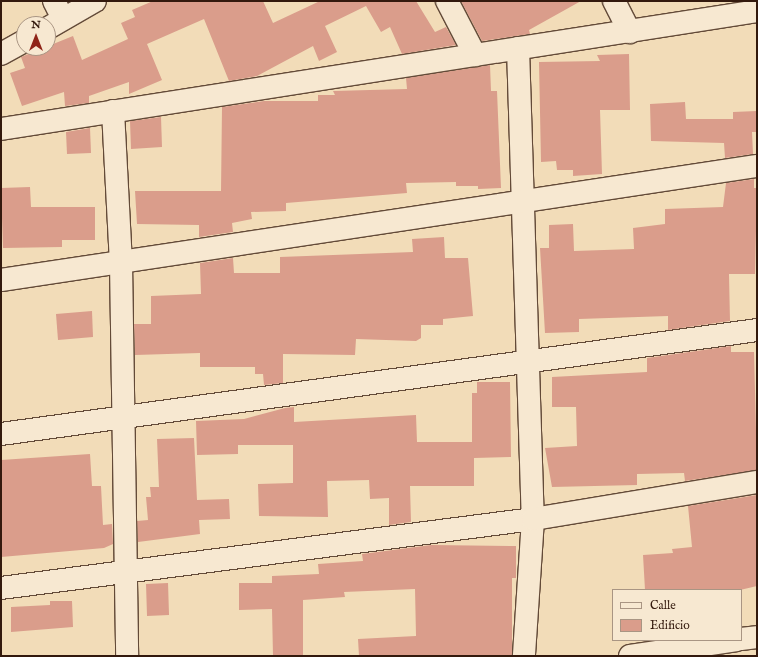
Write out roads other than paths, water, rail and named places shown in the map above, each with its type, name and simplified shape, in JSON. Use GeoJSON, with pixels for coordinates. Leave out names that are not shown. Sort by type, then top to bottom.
{"type":"FeatureCollection","features":[{"type":"Feature","properties":{"kind":"street"},"geometry":{"type":"LineString","coordinates":[[55,16],[95,1]]}},
{"type":"Feature","properties":{"kind":"street"},"geometry":{"type":"LineString","coordinates":[[447,1],[475,55]]}},
{"type":"Feature","properties":{"kind":"street"},"geometry":{"type":"LineString","coordinates":[[614,1],[630,32]]}},
{"type":"Feature","properties":{"kind":"street"},"geometry":{"type":"LineString","coordinates":[[1,129],[757,11]]}},
{"type":"Feature","properties":{"kind":"street"},"geometry":{"type":"LineString","coordinates":[[1,54],[16,46]]}},
{"type":"Feature","properties":{"kind":"street"},"geometry":{"type":"LineString","coordinates":[[518,48],[522,202],[530,361],[533,519],[524,656]]}},
{"type":"Feature","properties":{"kind":"street"},"geometry":{"type":"LineString","coordinates":[[112,111],[121,263],[127,656]]}},
{"type":"Feature","properties":{"kind":"street"},"geometry":{"type":"LineString","coordinates":[[1,280],[757,166]]}},
{"type":"Feature","properties":{"kind":"street"},"geometry":{"type":"LineString","coordinates":[[1,434],[757,330]]}},
{"type":"Feature","properties":{"kind":"street"},"geometry":{"type":"LineString","coordinates":[[1,588],[126,569],[533,519],[757,482]]}},
{"type":"Feature","properties":{"kind":"street"},"geometry":{"type":"LineString","coordinates":[[742,639],[757,637]]}},
{"type":"Feature","properties":{"kind":"street"},"geometry":{"type":"LineString","coordinates":[[630,656],[730,641]]}}]}
